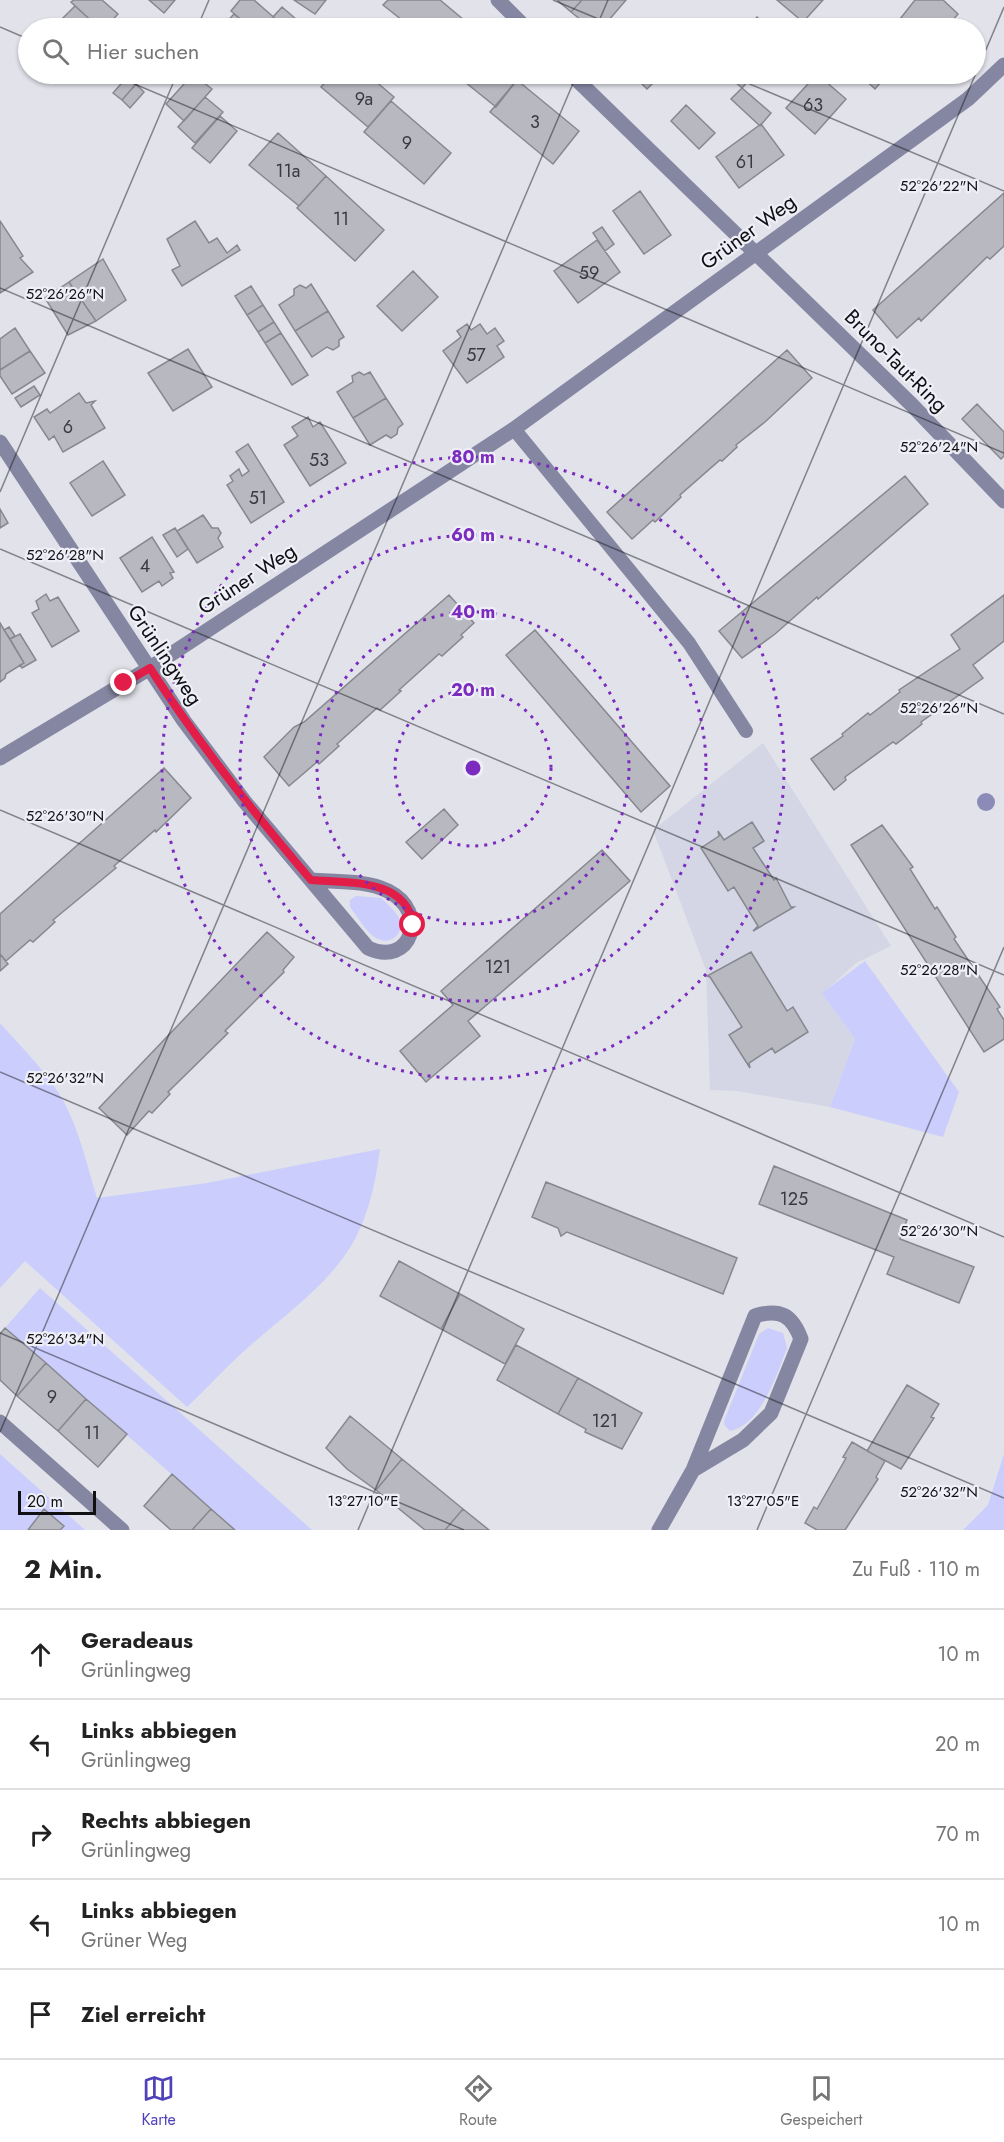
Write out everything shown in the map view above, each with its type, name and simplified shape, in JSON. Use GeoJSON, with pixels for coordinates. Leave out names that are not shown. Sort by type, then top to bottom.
{"type":"FeatureCollection","features":[{"type":"Feature","properties":{"kind":"street"},"geometry":{"type":"LineString","coordinates":[[498,0],[516,18]]}},
{"type":"Feature","properties":{"kind":"street","name":"Grüner Weg"},"geometry":{"type":"LineString","coordinates":[[986,82],[1004,65]]}},
{"type":"Feature","properties":{"kind":"street","name":"Bruno-Taut-Ring"},"geometry":{"type":"LineString","coordinates":[[581,84],[912,405],[1004,501]]}},
{"type":"Feature","properties":{"kind":"street","name":"Grüner Weg"},"geometry":{"type":"LineString","coordinates":[[0,758],[150,668],[514,429],[968,99],[984,84]]}},
{"type":"Feature","properties":{"kind":"street","name":"Grünlingweg"},"geometry":{"type":"LineString","coordinates":[[0,442],[184,721],[238,793],[368,948],[380,953],[391,953],[401,948],[409,937],[413,925],[407,905],[387,890],[372,885],[311,880]]}},
{"type":"Feature","properties":{"kind":"street"},"geometry":{"type":"LineString","coordinates":[[659,1530],[693,1470],[755,1316],[770,1311],[795,1323],[801,1339],[771,1413],[743,1440],[693,1470]]}},
{"type":"Feature","properties":{"kind":"street"},"geometry":{"type":"LineString","coordinates":[[0,1422],[122,1530]]}},
{"type":"Feature","properties":{"kind":"lane"},"geometry":{"type":"LineString","coordinates":[[514,429],[689,643],[746,730]]}},
{"type":"Feature","properties":{"kind":"shaded area"},"geometry":{"type":"Polygon","coordinates":[[[763,743],[891,946],[856,963],[823,993],[855,1039],[830,1107],[737,1091],[710,1090],[706,970],[653,830],[763,743]]]}},
{"type":"Feature","properties":{"kind":"shaded area"},"geometry":{"type":"Polygon","coordinates":[[[356,896],[381,898],[399,917],[401,925],[398,934],[387,941],[378,939],[370,933],[350,907],[350,900],[356,896]]]}},
{"type":"Feature","properties":{"kind":"shaded area"},"geometry":{"type":"Polygon","coordinates":[[[865,961],[959,1092],[943,1137],[830,1107],[855,1039],[822,993],[865,961]]]}},
{"type":"Feature","properties":{"kind":"shaded area"},"geometry":{"type":"Polygon","coordinates":[[[0,1023],[58,1091],[79,1137],[97,1198],[207,1183],[380,1149],[377,1171],[363,1223],[348,1251],[306,1298],[243,1352],[187,1407],[25,1261],[0,1288],[0,1023]]]}},
{"type":"Feature","properties":{"kind":"shaded area"},"geometry":{"type":"Polygon","coordinates":[[[40,1288],[312,1530],[235,1530],[5,1328],[40,1288]]]}},
{"type":"Feature","properties":{"kind":"shaded area"},"geometry":{"type":"Polygon","coordinates":[[[768,1328],[783,1333],[787,1348],[773,1384],[759,1409],[741,1427],[730,1431],[724,1421],[759,1334],[768,1328]]]}},
{"type":"Feature","properties":{"kind":"shaded area"},"geometry":{"type":"Polygon","coordinates":[[[0,1454],[85,1530],[0,1530],[0,1454]]]}},
{"type":"Feature","properties":{"kind":"shaded area"},"geometry":{"type":"Polygon","coordinates":[[[1004,1454],[1004,1530],[963,1530],[988,1505],[1004,1454]]]}},
{"type":"Feature","properties":{"kind":"building"},"geometry":{"type":"Polygon","coordinates":[[[74,0],[102,0],[118,14],[114,18],[88,18],[71,2],[74,0]]]}},
{"type":"Feature","properties":{"kind":"building"},"geometry":{"type":"Polygon","coordinates":[[[149,0],[175,0],[164,13],[149,0]]]}},
{"type":"Feature","properties":{"kind":"building"},"geometry":{"type":"Polygon","coordinates":[[[240,0],[254,0],[275,18],[239,18],[231,11],[240,0]]]}},
{"type":"Feature","properties":{"kind":"building"},"geometry":{"type":"Polygon","coordinates":[[[294,0],[326,0],[315,14],[294,0]]]}},
{"type":"Feature","properties":{"kind":"building"},"geometry":{"type":"Polygon","coordinates":[[[388,0],[440,0],[462,18],[399,18],[383,5],[388,0]]]}},
{"type":"Feature","properties":{"kind":"building"},"geometry":{"type":"Polygon","coordinates":[[[557,0],[582,0],[571,12],[557,0]]]}},
{"type":"Feature","properties":{"kind":"building"},"geometry":{"type":"Polygon","coordinates":[[[582,0],[626,0],[611,18],[578,18],[571,12],[582,0]]]}},
{"type":"Feature","properties":{"kind":"building"},"geometry":{"type":"Polygon","coordinates":[[[777,0],[823,0],[807,18],[798,18],[777,0]]]}},
{"type":"Feature","properties":{"kind":"building"},"geometry":{"type":"Polygon","coordinates":[[[915,0],[943,0],[958,14],[955,18],[901,18],[915,0]]]}},
{"type":"Feature","properties":{"kind":"building"},"geometry":{"type":"Polygon","coordinates":[[[75,6],[88,18],[63,18],[75,6]]]}},
{"type":"Feature","properties":{"kind":"building"},"geometry":{"type":"Polygon","coordinates":[[[282,7],[295,18],[274,18],[282,7]]]}},
{"type":"Feature","properties":{"kind":"building"},"geometry":{"type":"Polygon","coordinates":[[[121,84],[136,84],[122,100],[113,93],[121,84]]]}},
{"type":"Feature","properties":{"kind":"building"},"geometry":{"type":"Polygon","coordinates":[[[136,84],[144,92],[130,108],[122,100],[136,84]]]}},
{"type":"Feature","properties":{"kind":"building"},"geometry":{"type":"Polygon","coordinates":[[[184,84],[206,84],[212,89],[184,121],[166,104],[184,84]]]}},
{"type":"Feature","properties":{"kind":"building"},"geometry":{"type":"Polygon","coordinates":[[[324,84],[379,84],[394,97],[368,127],[321,87],[324,84]]]}},
{"type":"Feature","properties":{"kind":"building"},"geometry":{"type":"Polygon","coordinates":[[[467,84],[514,84],[496,107],[467,84]]]}},
{"type":"Feature","properties":{"kind":"building"},"geometry":{"type":"Polygon","coordinates":[[[514,84],[522,84],[579,131],[553,164],[490,112],[514,84]]]}},
{"type":"Feature","properties":{"kind":"building"},"geometry":{"type":"Polygon","coordinates":[[[642,84],[652,84],[647,89],[642,84]]]}},
{"type":"Feature","properties":{"kind":"building"},"geometry":{"type":"Polygon","coordinates":[[[808,84],[829,84],[846,99],[815,134],[786,108],[808,84]]]}},
{"type":"Feature","properties":{"kind":"building"},"geometry":{"type":"Polygon","coordinates":[[[870,84],[879,84],[875,89],[870,84]]]}},
{"type":"Feature","properties":{"kind":"building"},"geometry":{"type":"Polygon","coordinates":[[[742,88],[771,113],[760,126],[731,99],[742,88]]]}},
{"type":"Feature","properties":{"kind":"building"},"geometry":{"type":"Polygon","coordinates":[[[205,97],[223,112],[195,143],[178,127],[205,97]]]}},
{"type":"Feature","properties":{"kind":"building"},"geometry":{"type":"Polygon","coordinates":[[[391,101],[451,153],[424,184],[364,132],[391,101]]]}},
{"type":"Feature","properties":{"kind":"building"},"geometry":{"type":"Polygon","coordinates":[[[686,105],[715,133],[699,149],[671,121],[686,105]]]}},
{"type":"Feature","properties":{"kind":"building"},"geometry":{"type":"Polygon","coordinates":[[[220,116],[237,131],[210,163],[192,148],[220,116]]]}},
{"type":"Feature","properties":{"kind":"building"},"geometry":{"type":"Polygon","coordinates":[[[761,124],[784,155],[739,188],[716,157],[761,124]]]}},
{"type":"Feature","properties":{"kind":"building"},"geometry":{"type":"Polygon","coordinates":[[[278,133],[326,176],[299,206],[249,165],[278,133]]]}},
{"type":"Feature","properties":{"kind":"building"},"geometry":{"type":"Polygon","coordinates":[[[326,176],[384,230],[355,261],[297,208],[326,176]]]}},
{"type":"Feature","properties":{"kind":"building"},"geometry":{"type":"Polygon","coordinates":[[[640,191],[671,235],[644,254],[613,211],[640,191]]]}},
{"type":"Feature","properties":{"kind":"building"},"geometry":{"type":"Polygon","coordinates":[[[1004,193],[1004,246],[990,259],[987,257],[921,321],[919,318],[897,338],[873,310],[1004,193]]]}},
{"type":"Feature","properties":{"kind":"building"},"geometry":{"type":"Polygon","coordinates":[[[0,221],[23,256],[20,258],[33,272],[0,293],[0,221]]]}},
{"type":"Feature","properties":{"kind":"building"},"geometry":{"type":"Polygon","coordinates":[[[195,221],[209,243],[217,238],[227,253],[237,245],[240,250],[182,286],[172,270],[180,266],[167,239],[195,221]]]}},
{"type":"Feature","properties":{"kind":"building"},"geometry":{"type":"Polygon","coordinates":[[[602,227],[614,244],[605,251],[593,233],[602,227]]]}},
{"type":"Feature","properties":{"kind":"building"},"geometry":{"type":"Polygon","coordinates":[[[597,240],[620,272],[578,303],[554,271],[597,240]]]}},
{"type":"Feature","properties":{"kind":"building"},"geometry":{"type":"Polygon","coordinates":[[[103,259],[126,300],[96,321],[69,282],[103,259]]]}},
{"type":"Feature","properties":{"kind":"building"},"geometry":{"type":"Polygon","coordinates":[[[413,271],[438,297],[402,331],[377,306],[413,271]]]}},
{"type":"Feature","properties":{"kind":"building"},"geometry":{"type":"Polygon","coordinates":[[[69,282],[96,321],[68,335],[45,298],[69,282]]]}},
{"type":"Feature","properties":{"kind":"building"},"geometry":{"type":"Polygon","coordinates":[[[311,284],[328,311],[295,331],[279,305],[294,295],[294,289],[300,285],[306,288],[311,284]]]}},
{"type":"Feature","properties":{"kind":"building"},"geometry":{"type":"Polygon","coordinates":[[[251,286],[263,305],[247,315],[235,296],[251,286]]]}},
{"type":"Feature","properties":{"kind":"building"},"geometry":{"type":"Polygon","coordinates":[[[263,305],[274,322],[258,332],[247,315],[263,305]]]}},
{"type":"Feature","properties":{"kind":"building"},"geometry":{"type":"Polygon","coordinates":[[[328,311],[344,337],[339,340],[339,346],[333,350],[327,347],[312,357],[295,331],[328,311]]]}},
{"type":"Feature","properties":{"kind":"building"},"geometry":{"type":"Polygon","coordinates":[[[274,322],[281,333],[265,343],[258,332],[274,322]]]}},
{"type":"Feature","properties":{"kind":"building"},"geometry":{"type":"Polygon","coordinates":[[[467,324],[471,330],[480,324],[487,334],[495,328],[504,341],[497,346],[504,357],[467,383],[443,351],[461,337],[457,331],[467,324]]]}},
{"type":"Feature","properties":{"kind":"building"},"geometry":{"type":"Polygon","coordinates":[[[15,328],[30,351],[0,370],[0,339],[15,328]]]}},
{"type":"Feature","properties":{"kind":"building"},"geometry":{"type":"Polygon","coordinates":[[[281,333],[308,375],[292,385],[265,343],[281,333]]]}},
{"type":"Feature","properties":{"kind":"building"},"geometry":{"type":"Polygon","coordinates":[[[188,349],[212,387],[173,411],[148,373],[188,349]]]}},
{"type":"Feature","properties":{"kind":"building"},"geometry":{"type":"Polygon","coordinates":[[[787,350],[812,378],[765,422],[736,445],[737,447],[722,461],[720,460],[680,495],[681,497],[655,522],[653,520],[632,539],[607,512],[787,350]]]}},
{"type":"Feature","properties":{"kind":"building"},"geometry":{"type":"Polygon","coordinates":[[[30,351],[45,373],[12,394],[0,376],[0,370],[30,351]]]}},
{"type":"Feature","properties":{"kind":"building"},"geometry":{"type":"Polygon","coordinates":[[[359,372],[364,375],[370,372],[386,398],[353,418],[337,392],[353,382],[352,376],[359,372]]]}},
{"type":"Feature","properties":{"kind":"building"},"geometry":{"type":"Polygon","coordinates":[[[34,386],[40,395],[21,407],[15,398],[34,386]]]}},
{"type":"Feature","properties":{"kind":"building"},"geometry":{"type":"Polygon","coordinates":[[[79,393],[86,403],[95,401],[91,405],[105,428],[63,452],[54,436],[49,440],[34,417],[47,409],[50,413],[79,393]]]}},
{"type":"Feature","properties":{"kind":"building"},"geometry":{"type":"Polygon","coordinates":[[[386,398],[403,424],[398,428],[397,434],[391,438],[386,435],[370,445],[353,418],[386,398]]]}},
{"type":"Feature","properties":{"kind":"building"},"geometry":{"type":"Polygon","coordinates":[[[977,404],[1004,432],[1004,456],[1001,459],[962,419],[977,404]]]}},
{"type":"Feature","properties":{"kind":"building"},"geometry":{"type":"Polygon","coordinates":[[[308,417],[313,427],[320,422],[346,463],[310,486],[284,445],[298,436],[292,427],[308,417]]]}},
{"type":"Feature","properties":{"kind":"building"},"geometry":{"type":"Polygon","coordinates":[[[248,444],[284,502],[251,523],[227,485],[233,481],[230,476],[239,469],[242,476],[249,471],[236,452],[248,444]]]}},
{"type":"Feature","properties":{"kind":"building"},"geometry":{"type":"Polygon","coordinates":[[[103,461],[125,495],[92,516],[70,483],[103,461]]]}},
{"type":"Feature","properties":{"kind":"building"},"geometry":{"type":"Polygon","coordinates":[[[905,476],[928,504],[818,599],[817,597],[775,634],[742,658],[719,631],[905,476]]]}},
{"type":"Feature","properties":{"kind":"building"},"geometry":{"type":"Polygon","coordinates":[[[0,509],[8,523],[0,528],[0,509]]]}},
{"type":"Feature","properties":{"kind":"building"},"geometry":{"type":"Polygon","coordinates":[[[203,515],[212,528],[218,528],[221,533],[218,538],[223,547],[197,563],[177,531],[203,515]]]}},
{"type":"Feature","properties":{"kind":"building"},"geometry":{"type":"Polygon","coordinates":[[[175,528],[188,549],[177,557],[163,535],[175,528]]]}},
{"type":"Feature","properties":{"kind":"building"},"geometry":{"type":"Polygon","coordinates":[[[152,537],[174,572],[170,573],[173,578],[162,586],[159,581],[142,592],[120,558],[152,537]]]}},
{"type":"Feature","properties":{"kind":"building"},"geometry":{"type":"Polygon","coordinates":[[[46,594],[50,601],[58,597],[79,631],[52,647],[32,613],[39,609],[36,601],[46,594]]]}},
{"type":"Feature","properties":{"kind":"building"},"geometry":{"type":"Polygon","coordinates":[[[449,595],[474,623],[461,635],[463,637],[442,656],[439,654],[380,710],[377,708],[337,744],[339,746],[319,764],[317,762],[289,786],[264,757],[294,727],[304,722],[449,595]]]}},
{"type":"Feature","properties":{"kind":"building"},"geometry":{"type":"Polygon","coordinates":[[[1004,595],[1004,641],[973,665],[983,678],[921,722],[922,724],[896,744],[893,742],[845,777],[846,780],[834,790],[811,759],[843,736],[842,734],[868,713],[870,715],[900,692],[899,690],[960,649],[951,635],[1004,595]]]}},
{"type":"Feature","properties":{"kind":"building"},"geometry":{"type":"Polygon","coordinates":[[[0,623],[24,663],[6,674],[0,682],[0,623]]]}},
{"type":"Feature","properties":{"kind":"building"},"geometry":{"type":"Polygon","coordinates":[[[9,627],[15,636],[10,639],[4,630],[9,627]]]}},
{"type":"Feature","properties":{"kind":"building"},"geometry":{"type":"Polygon","coordinates":[[[535,630],[670,786],[641,812],[506,655],[535,630]]]}},
{"type":"Feature","properties":{"kind":"building"},"geometry":{"type":"Polygon","coordinates":[[[20,634],[36,660],[22,668],[20,665],[24,663],[10,639],[20,634]]]}},
{"type":"Feature","properties":{"kind":"building"},"geometry":{"type":"Polygon","coordinates":[[[164,768],[191,798],[156,832],[155,830],[114,866],[116,868],[53,920],[55,922],[33,942],[30,940],[6,961],[0,954],[0,914],[164,768]]]}},
{"type":"Feature","properties":{"kind":"building"},"geometry":{"type":"Polygon","coordinates":[[[444,809],[458,825],[422,859],[406,842],[444,809]]]}},
{"type":"Feature","properties":{"kind":"building"},"geometry":{"type":"Polygon","coordinates":[[[752,822],[764,841],[753,848],[774,880],[776,878],[791,907],[794,907],[753,931],[758,926],[734,887],[728,891],[701,848],[719,836],[718,831],[724,840],[752,822]]]}},
{"type":"Feature","properties":{"kind":"building"},"geometry":{"type":"Polygon","coordinates":[[[882,825],[913,867],[910,869],[935,909],[937,907],[956,937],[954,939],[1000,1007],[997,1009],[1004,1020],[1004,1039],[984,1052],[851,845],[882,825]]]}},
{"type":"Feature","properties":{"kind":"building"},"geometry":{"type":"Polygon","coordinates":[[[602,850],[630,881],[468,1021],[480,1036],[426,1082],[400,1051],[453,1005],[441,991],[602,850]]]}},
{"type":"Feature","properties":{"kind":"building"},"geometry":{"type":"Polygon","coordinates":[[[267,932],[294,957],[283,970],[284,972],[225,1031],[228,1033],[168,1092],[170,1094],[152,1113],[149,1111],[127,1135],[99,1108],[267,932]]]}},
{"type":"Feature","properties":{"kind":"building"},"geometry":{"type":"Polygon","coordinates":[[[751,952],[787,1011],[793,1007],[808,1032],[775,1053],[772,1048],[749,1063],[750,1068],[729,1035],[742,1027],[710,977],[707,976],[751,952]]]}},
{"type":"Feature","properties":{"kind":"building"},"geometry":{"type":"Polygon","coordinates":[[[0,954],[8,964],[0,971],[0,954]]]}},
{"type":"Feature","properties":{"kind":"building"},"geometry":{"type":"Polygon","coordinates":[[[774,1166],[907,1220],[900,1239],[974,1267],[959,1303],[887,1274],[894,1257],[759,1204],[774,1166]]]}},
{"type":"Feature","properties":{"kind":"building"},"geometry":{"type":"Polygon","coordinates":[[[546,1182],[737,1258],[723,1294],[567,1232],[561,1236],[558,1228],[532,1217],[546,1182]]]}},
{"type":"Feature","properties":{"kind":"building"},"geometry":{"type":"Polygon","coordinates":[[[399,1261],[460,1294],[441,1329],[380,1296],[399,1261]]]}},
{"type":"Feature","properties":{"kind":"building"},"geometry":{"type":"Polygon","coordinates":[[[460,1294],[524,1329],[505,1364],[441,1329],[460,1294]]]}},
{"type":"Feature","properties":{"kind":"building"},"geometry":{"type":"Polygon","coordinates":[[[5,1328],[46,1363],[17,1396],[0,1380],[0,1334],[5,1328]]]}},
{"type":"Feature","properties":{"kind":"building"},"geometry":{"type":"Polygon","coordinates":[[[516,1345],[578,1378],[558,1414],[497,1380],[516,1345]]]}},
{"type":"Feature","properties":{"kind":"building"},"geometry":{"type":"Polygon","coordinates":[[[46,1363],[86,1399],[58,1431],[17,1396],[46,1363]]]}},
{"type":"Feature","properties":{"kind":"building"},"geometry":{"type":"Polygon","coordinates":[[[578,1378],[642,1413],[622,1449],[585,1432],[586,1429],[558,1414],[578,1378]]]}},
{"type":"Feature","properties":{"kind":"building"},"geometry":{"type":"Polygon","coordinates":[[[907,1385],[939,1404],[931,1417],[934,1418],[901,1469],[867,1451],[907,1385]]]}},
{"type":"Feature","properties":{"kind":"building"},"geometry":{"type":"Polygon","coordinates":[[[86,1399],[127,1434],[98,1467],[58,1431],[86,1399]]]}},
{"type":"Feature","properties":{"kind":"building"},"geometry":{"type":"Polygon","coordinates":[[[350,1416],[402,1459],[376,1490],[347,1469],[326,1448],[350,1416]]]}},
{"type":"Feature","properties":{"kind":"building"},"geometry":{"type":"Polygon","coordinates":[[[852,1442],[885,1461],[876,1477],[878,1479],[845,1530],[817,1530],[805,1523],[814,1507],[817,1509],[846,1458],[843,1457],[852,1442]]]}},
{"type":"Feature","properties":{"kind":"building"},"geometry":{"type":"Polygon","coordinates":[[[402,1459],[463,1509],[445,1530],[425,1530],[376,1490],[402,1459]]]}},
{"type":"Feature","properties":{"kind":"building"},"geometry":{"type":"Polygon","coordinates":[[[172,1474],[211,1509],[192,1530],[171,1530],[144,1506],[172,1474]]]}},
{"type":"Feature","properties":{"kind":"building"},"geometry":{"type":"Polygon","coordinates":[[[44,1509],[64,1526],[60,1530],[28,1530],[44,1509]]]}},
{"type":"Feature","properties":{"kind":"building"},"geometry":{"type":"Polygon","coordinates":[[[211,1509],[235,1530],[192,1530],[211,1509]]]}},
{"type":"Feature","properties":{"kind":"building"},"geometry":{"type":"Polygon","coordinates":[[[463,1509],[489,1530],[445,1530],[463,1509]]]}},
{"type":"Feature","properties":{"kind":"route"},"geometry":{"type":"LineString","coordinates":[[124,683],[150,668],[184,721],[245,802],[311,880],[372,885],[387,890],[407,905],[412,915],[413,925]]}}]}
